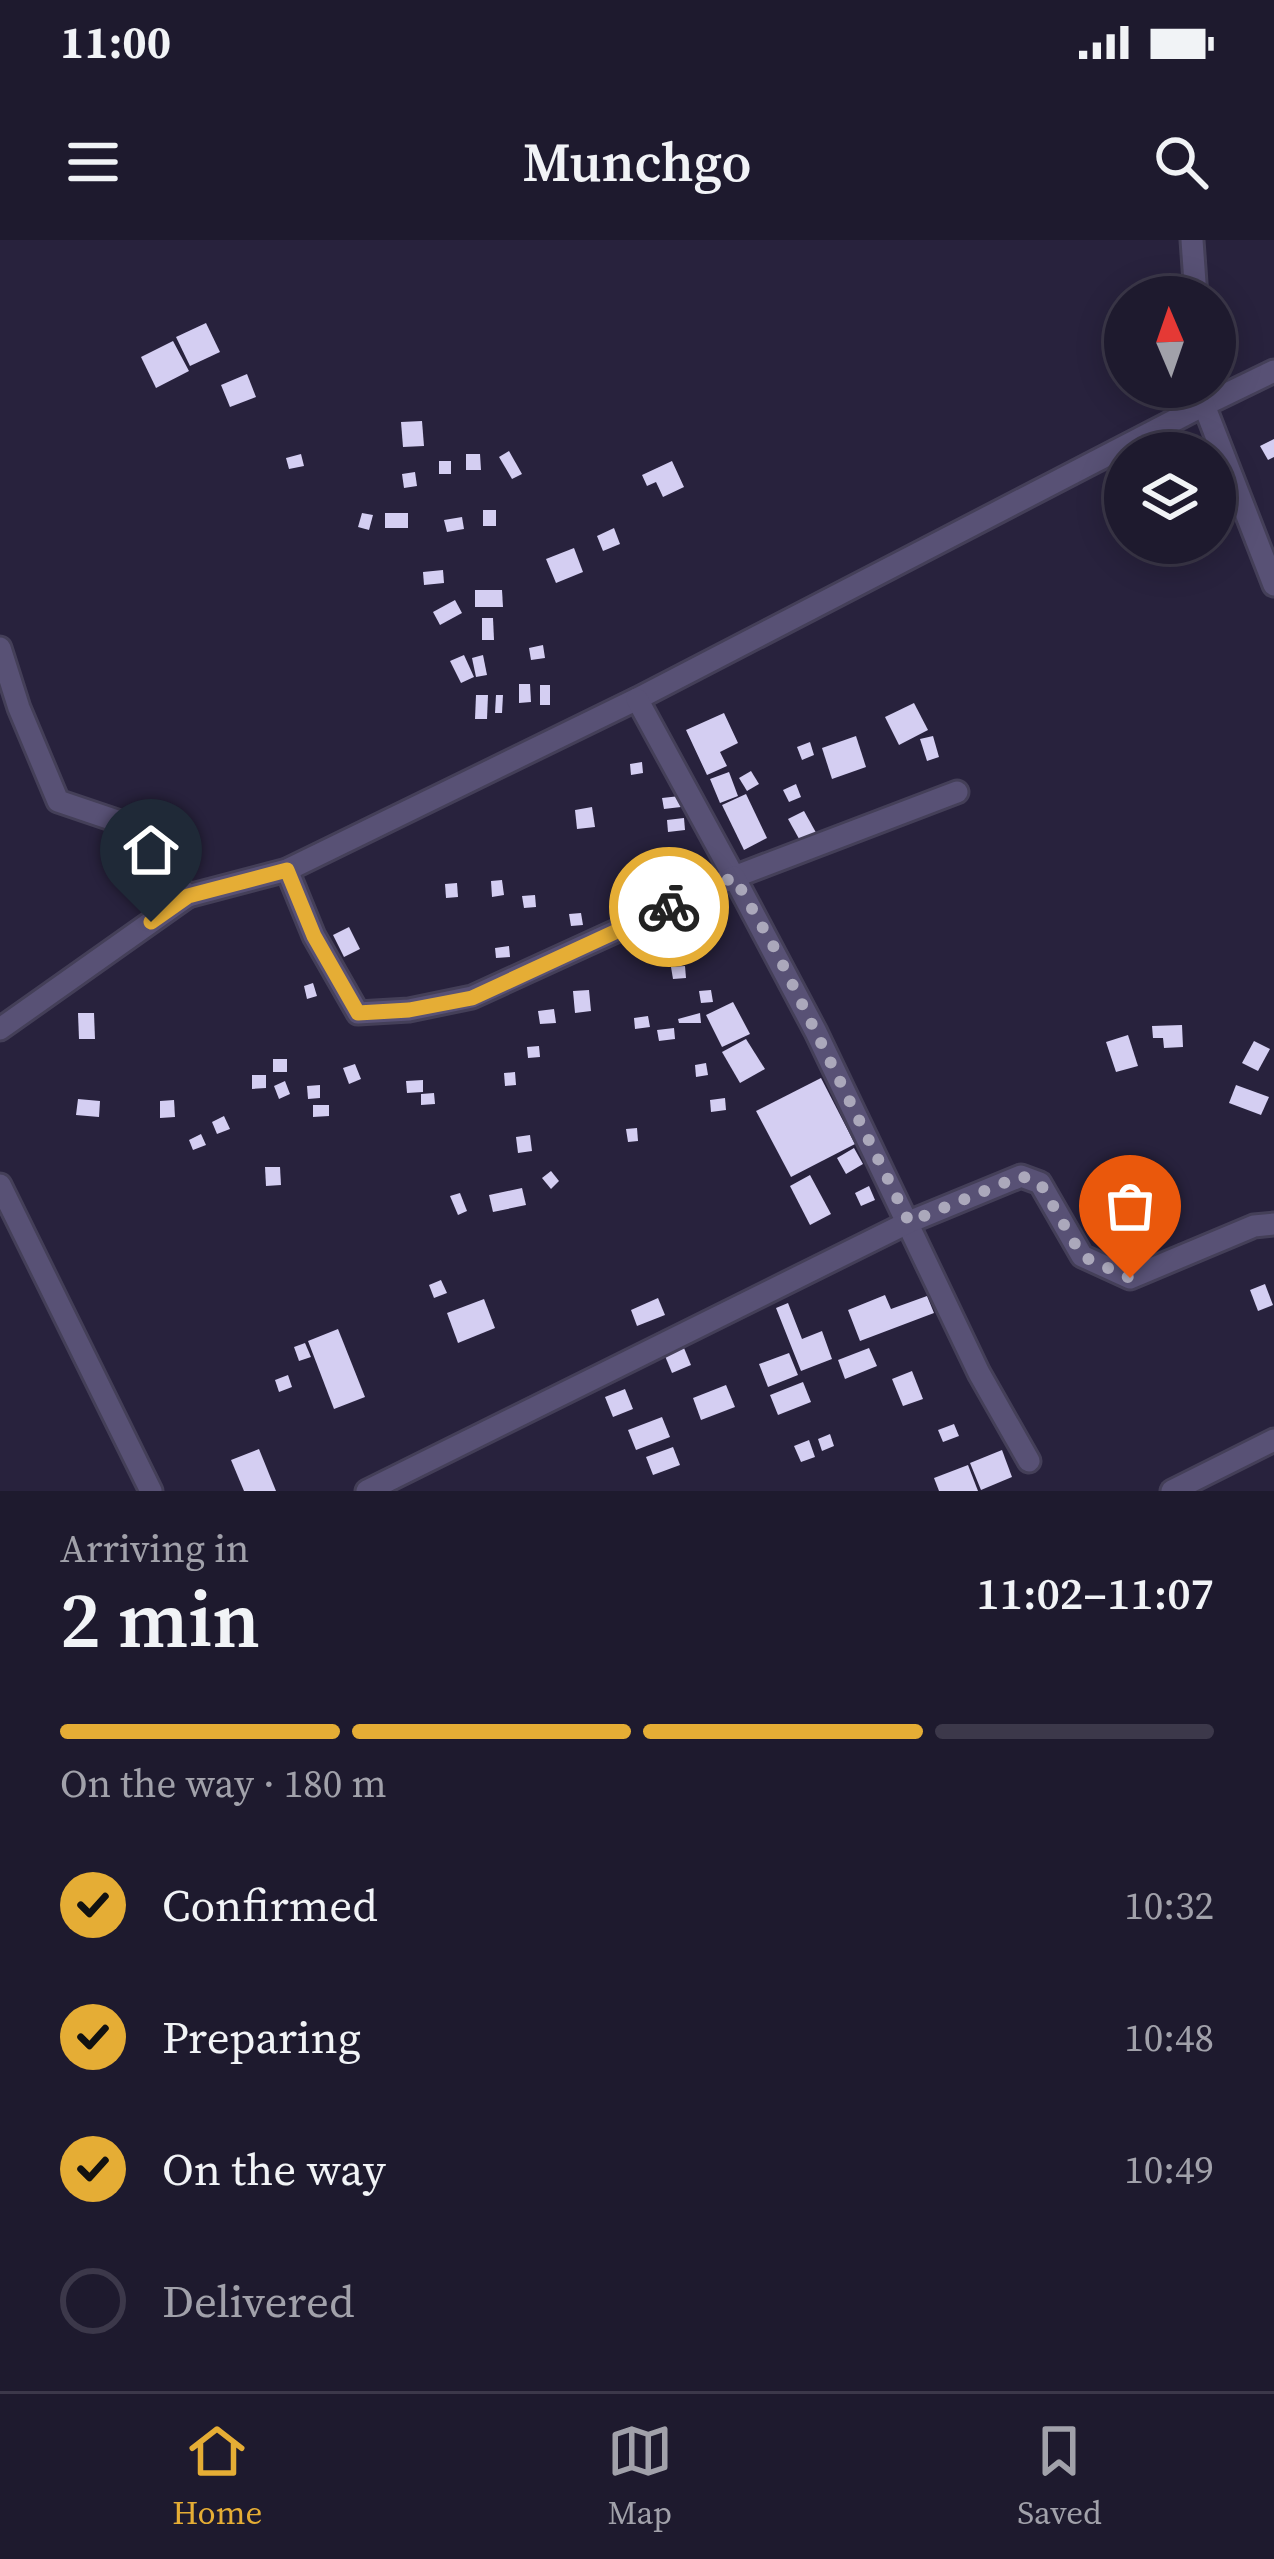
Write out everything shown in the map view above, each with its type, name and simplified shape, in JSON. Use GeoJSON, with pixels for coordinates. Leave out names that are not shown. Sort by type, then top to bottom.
{"type":"FeatureCollection","features":[{"type":"Feature","properties":{"kind":"street"},"geometry":{"type":"LineString","coordinates":[[1192,240],[1195,276]]}},
{"type":"Feature","properties":{"kind":"street"},"geometry":{"type":"LineString","coordinates":[[1236,384],[1274,370]]}},
{"type":"Feature","properties":{"kind":"street"},"geometry":{"type":"LineString","coordinates":[[0,1029],[188,896],[287,870],[637,698],[1181,408]]}},
{"type":"Feature","properties":{"kind":"street"},"geometry":{"type":"LineString","coordinates":[[1208,408],[1274,585]]}},
{"type":"Feature","properties":{"kind":"street"},"geometry":{"type":"LineString","coordinates":[[0,648],[58,801],[120,822],[188,896]]}},
{"type":"Feature","properties":{"kind":"street"},"geometry":{"type":"LineString","coordinates":[[637,698],[775,949],[979,1373],[1028,1460]]}},
{"type":"Feature","properties":{"kind":"street"},"geometry":{"type":"LineString","coordinates":[[287,870],[314,936],[358,1013],[409,1010],[472,998],[734,877],[957,792]]}},
{"type":"Feature","properties":{"kind":"street"},"geometry":{"type":"LineString","coordinates":[[367,1491],[909,1222],[1021,1176],[1040,1183],[1082,1256],[1130,1278],[1254,1226],[1274,1224]]}},
{"type":"Feature","properties":{"kind":"street"},"geometry":{"type":"LineString","coordinates":[[0,1185],[151,1491]]}},
{"type":"Feature","properties":{"kind":"street"},"geometry":{"type":"LineString","coordinates":[[1172,1491],[1274,1440]]}},
{"type":"Feature","properties":{"kind":"building"},"geometry":{"type":"Polygon","coordinates":[[[206,323],[220,352],[190,366],[176,337],[206,323]]]}},
{"type":"Feature","properties":{"kind":"building"},"geometry":{"type":"Polygon","coordinates":[[[173,341],[189,371],[156,388],[141,357],[173,341]]]}},
{"type":"Feature","properties":{"kind":"building"},"geometry":{"type":"Polygon","coordinates":[[[247,374],[256,397],[230,407],[221,385],[247,374]]]}},
{"type":"Feature","properties":{"kind":"building"},"geometry":{"type":"Polygon","coordinates":[[[422,421],[424,446],[403,447],[401,422],[422,421]]]}},
{"type":"Feature","properties":{"kind":"building"},"geometry":{"type":"Polygon","coordinates":[[[1274,439],[1274,457],[1268,460],[1260,446],[1274,439]]]}},
{"type":"Feature","properties":{"kind":"building"},"geometry":{"type":"Polygon","coordinates":[[[509,451],[522,474],[512,479],[499,457],[509,451]]]}},
{"type":"Feature","properties":{"kind":"building"},"geometry":{"type":"Polygon","coordinates":[[[301,454],[304,466],[289,469],[286,458],[301,454]]]}},
{"type":"Feature","properties":{"kind":"building"},"geometry":{"type":"Polygon","coordinates":[[[466,454],[480,454],[481,470],[466,470],[466,454]]]}},
{"type":"Feature","properties":{"kind":"building"},"geometry":{"type":"Polygon","coordinates":[[[439,461],[451,461],[451,474],[439,474],[439,461]]]}},
{"type":"Feature","properties":{"kind":"building"},"geometry":{"type":"Polygon","coordinates":[[[672,461],[684,487],[663,497],[656,482],[647,486],[642,475],[672,461]]]}},
{"type":"Feature","properties":{"kind":"building"},"geometry":{"type":"Polygon","coordinates":[[[415,472],[417,486],[404,488],[402,474],[415,472]]]}},
{"type":"Feature","properties":{"kind":"building"},"geometry":{"type":"Polygon","coordinates":[[[483,510],[496,510],[496,526],[483,526],[483,510]]]}},
{"type":"Feature","properties":{"kind":"building"},"geometry":{"type":"Polygon","coordinates":[[[362,513],[373,515],[369,530],[358,527],[362,513]]]}},
{"type":"Feature","properties":{"kind":"building"},"geometry":{"type":"Polygon","coordinates":[[[385,513],[408,513],[408,528],[385,528],[385,513]]]}},
{"type":"Feature","properties":{"kind":"building"},"geometry":{"type":"Polygon","coordinates":[[[462,517],[464,529],[447,532],[444,520],[462,517]]]}},
{"type":"Feature","properties":{"kind":"building"},"geometry":{"type":"Polygon","coordinates":[[[614,528],[620,544],[603,551],[597,536],[614,528]]]}},
{"type":"Feature","properties":{"kind":"building"},"geometry":{"type":"Polygon","coordinates":[[[574,548],[583,572],[556,583],[546,559],[574,548]]]}},
{"type":"Feature","properties":{"kind":"building"},"geometry":{"type":"Polygon","coordinates":[[[443,570],[444,583],[424,585],[423,572],[443,570]]]}},
{"type":"Feature","properties":{"kind":"building"},"geometry":{"type":"Polygon","coordinates":[[[475,590],[502,590],[503,607],[475,607],[475,590]]]}},
{"type":"Feature","properties":{"kind":"building"},"geometry":{"type":"Polygon","coordinates":[[[455,600],[462,613],[440,625],[433,612],[455,600]]]}},
{"type":"Feature","properties":{"kind":"building"},"geometry":{"type":"Polygon","coordinates":[[[482,618],[493,618],[494,640],[482,640],[482,618]]]}},
{"type":"Feature","properties":{"kind":"building"},"geometry":{"type":"Polygon","coordinates":[[[543,645],[545,658],[531,660],[529,648],[543,645]]]}},
{"type":"Feature","properties":{"kind":"building"},"geometry":{"type":"Polygon","coordinates":[[[464,655],[474,677],[461,683],[450,661],[464,655]]]}},
{"type":"Feature","properties":{"kind":"building"},"geometry":{"type":"Polygon","coordinates":[[[483,655],[487,675],[476,677],[472,658],[483,655]]]}},
{"type":"Feature","properties":{"kind":"building"},"geometry":{"type":"Polygon","coordinates":[[[519,684],[530,684],[531,702],[519,703],[519,684]]]}},
{"type":"Feature","properties":{"kind":"building"},"geometry":{"type":"Polygon","coordinates":[[[540,685],[550,685],[550,705],[540,705],[540,685]]]}},
{"type":"Feature","properties":{"kind":"building"},"geometry":{"type":"Polygon","coordinates":[[[476,695],[488,695],[487,719],[475,719],[476,695]]]}},
{"type":"Feature","properties":{"kind":"building"},"geometry":{"type":"Polygon","coordinates":[[[496,695],[503,695],[502,713],[495,713],[496,695]]]}},
{"type":"Feature","properties":{"kind":"building"},"geometry":{"type":"Polygon","coordinates":[[[914,703],[928,730],[899,745],[885,717],[914,703]]]}},
{"type":"Feature","properties":{"kind":"building"},"geometry":{"type":"Polygon","coordinates":[[[724,713],[738,743],[720,752],[727,766],[707,775],[686,730],[724,713]]]}},
{"type":"Feature","properties":{"kind":"building"},"geometry":{"type":"Polygon","coordinates":[[[856,736],[866,767],[832,779],[822,748],[856,736]]]}},
{"type":"Feature","properties":{"kind":"building"},"geometry":{"type":"Polygon","coordinates":[[[933,736],[939,757],[927,761],[920,739],[933,736]]]}},
{"type":"Feature","properties":{"kind":"building"},"geometry":{"type":"Polygon","coordinates":[[[810,742],[814,755],[802,760],[797,747],[810,742]]]}},
{"type":"Feature","properties":{"kind":"building"},"geometry":{"type":"Polygon","coordinates":[[[642,762],[643,773],[631,775],[630,764],[642,762]]]}},
{"type":"Feature","properties":{"kind":"building"},"geometry":{"type":"Polygon","coordinates":[[[751,771],[759,784],[747,791],[739,778],[751,771]]]}},
{"type":"Feature","properties":{"kind":"building"},"geometry":{"type":"Polygon","coordinates":[[[729,772],[738,796],[720,803],[710,779],[729,772]]]}},
{"type":"Feature","properties":{"kind":"building"},"geometry":{"type":"Polygon","coordinates":[[[796,784],[801,797],[789,802],[783,790],[796,784]]]}},
{"type":"Feature","properties":{"kind":"building"},"geometry":{"type":"Polygon","coordinates":[[[746,794],[767,838],[744,850],[722,805],[746,794]]]}},
{"type":"Feature","properties":{"kind":"building"},"geometry":{"type":"Polygon","coordinates":[[[680,796],[681,807],[664,809],[662,798],[680,796]]]}},
{"type":"Feature","properties":{"kind":"building"},"geometry":{"type":"Polygon","coordinates":[[[592,807],[595,827],[577,829],[575,810],[592,807]]]}},
{"type":"Feature","properties":{"kind":"building"},"geometry":{"type":"Polygon","coordinates":[[[804,811],[819,838],[803,846],[788,819],[804,811]]]}},
{"type":"Feature","properties":{"kind":"building"},"geometry":{"type":"Polygon","coordinates":[[[684,818],[685,830],[668,832],[667,820],[684,818]]]}},
{"type":"Feature","properties":{"kind":"building"},"geometry":{"type":"Polygon","coordinates":[[[502,880],[504,895],[492,897],[491,881],[502,880]]]}},
{"type":"Feature","properties":{"kind":"building"},"geometry":{"type":"Polygon","coordinates":[[[457,883],[458,897],[446,898],[445,884],[457,883]]]}},
{"type":"Feature","properties":{"kind":"building"},"geometry":{"type":"Polygon","coordinates":[[[535,895],[536,907],[524,908],[522,896],[535,895]]]}},
{"type":"Feature","properties":{"kind":"building"},"geometry":{"type":"Polygon","coordinates":[[[581,913],[583,925],[571,926],[569,914],[581,913]]]}},
{"type":"Feature","properties":{"kind":"building"},"geometry":{"type":"Polygon","coordinates":[[[349,927],[360,949],[344,957],[333,935],[349,927]]]}},
{"type":"Feature","properties":{"kind":"building"},"geometry":{"type":"Polygon","coordinates":[[[685,941],[691,947],[680,958],[674,952],[685,941]]]}},
{"type":"Feature","properties":{"kind":"building"},"geometry":{"type":"Polygon","coordinates":[[[509,946],[510,957],[496,958],[495,948],[509,946]]]}},
{"type":"Feature","properties":{"kind":"building"},"geometry":{"type":"Polygon","coordinates":[[[685,966],[686,978],[673,979],[671,967],[685,966]]]}},
{"type":"Feature","properties":{"kind":"building"},"geometry":{"type":"Polygon","coordinates":[[[313,983],[317,996],[307,999],[304,986],[313,983]]]}},
{"type":"Feature","properties":{"kind":"building"},"geometry":{"type":"Polygon","coordinates":[[[589,990],[591,1011],[575,1013],[573,991],[589,990]]]}},
{"type":"Feature","properties":{"kind":"building"},"geometry":{"type":"Polygon","coordinates":[[[711,990],[713,1002],[701,1003],[699,991],[711,990]]]}},
{"type":"Feature","properties":{"kind":"building"},"geometry":{"type":"Polygon","coordinates":[[[733,1002],[750,1034],[722,1047],[706,1015],[733,1002]]]}},
{"type":"Feature","properties":{"kind":"building"},"geometry":{"type":"Polygon","coordinates":[[[554,1009],[556,1023],[540,1024],[538,1011],[554,1009]]]}},
{"type":"Feature","properties":{"kind":"building"},"geometry":{"type":"Polygon","coordinates":[[[78,1013],[94,1013],[95,1039],[79,1039],[78,1013]]]}},
{"type":"Feature","properties":{"kind":"building"},"geometry":{"type":"Polygon","coordinates":[[[700,1013],[701,1023],[679,1023],[678,1019],[700,1013]]]}},
{"type":"Feature","properties":{"kind":"building"},"geometry":{"type":"Polygon","coordinates":[[[648,1016],[650,1027],[635,1029],[634,1018],[648,1016]]]}},
{"type":"Feature","properties":{"kind":"building"},"geometry":{"type":"Polygon","coordinates":[[[1182,1025],[1183,1047],[1164,1048],[1163,1038],[1153,1038],[1152,1026],[1182,1025]]]}},
{"type":"Feature","properties":{"kind":"building"},"geometry":{"type":"Polygon","coordinates":[[[674,1028],[675,1039],[659,1041],[657,1030],[674,1028]]]}},
{"type":"Feature","properties":{"kind":"building"},"geometry":{"type":"Polygon","coordinates":[[[1128,1035],[1138,1066],[1116,1072],[1106,1042],[1128,1035]]]}},
{"type":"Feature","properties":{"kind":"building"},"geometry":{"type":"Polygon","coordinates":[[[746,1039],[765,1069],[740,1083],[722,1052],[746,1039]]]}},
{"type":"Feature","properties":{"kind":"building"},"geometry":{"type":"Polygon","coordinates":[[[1254,1041],[1270,1049],[1258,1071],[1242,1063],[1254,1041]]]}},
{"type":"Feature","properties":{"kind":"building"},"geometry":{"type":"Polygon","coordinates":[[[539,1046],[540,1057],[528,1058],[527,1047],[539,1046]]]}},
{"type":"Feature","properties":{"kind":"building"},"geometry":{"type":"Polygon","coordinates":[[[273,1059],[287,1059],[287,1072],[273,1072],[273,1059]]]}},
{"type":"Feature","properties":{"kind":"building"},"geometry":{"type":"Polygon","coordinates":[[[706,1063],[708,1075],[696,1077],[695,1065],[706,1063]]]}},
{"type":"Feature","properties":{"kind":"building"},"geometry":{"type":"Polygon","coordinates":[[[355,1064],[361,1079],[349,1084],[343,1068],[355,1064]]]}},
{"type":"Feature","properties":{"kind":"building"},"geometry":{"type":"Polygon","coordinates":[[[515,1072],[516,1085],[505,1086],[504,1073],[515,1072]]]}},
{"type":"Feature","properties":{"kind":"building"},"geometry":{"type":"Polygon","coordinates":[[[252,1075],[266,1075],[266,1088],[252,1089],[252,1075]]]}},
{"type":"Feature","properties":{"kind":"building"},"geometry":{"type":"Polygon","coordinates":[[[821,1078],[855,1144],[791,1177],[756,1111],[821,1078]]]}},
{"type":"Feature","properties":{"kind":"building"},"geometry":{"type":"Polygon","coordinates":[[[423,1080],[423,1092],[407,1093],[406,1081],[423,1080]]]}},
{"type":"Feature","properties":{"kind":"building"},"geometry":{"type":"Polygon","coordinates":[[[285,1081],[290,1094],[279,1099],[274,1086],[285,1081]]]}},
{"type":"Feature","properties":{"kind":"building"},"geometry":{"type":"Polygon","coordinates":[[[320,1085],[320,1098],[308,1099],[307,1086],[320,1085]]]}},
{"type":"Feature","properties":{"kind":"building"},"geometry":{"type":"Polygon","coordinates":[[[1236,1085],[1269,1097],[1261,1115],[1229,1103],[1236,1085]]]}},
{"type":"Feature","properties":{"kind":"building"},"geometry":{"type":"Polygon","coordinates":[[[434,1093],[435,1104],[421,1105],[421,1094],[434,1093]]]}},
{"type":"Feature","properties":{"kind":"building"},"geometry":{"type":"Polygon","coordinates":[[[725,1098],[726,1110],[711,1112],[710,1100],[725,1098]]]}},
{"type":"Feature","properties":{"kind":"building"},"geometry":{"type":"Polygon","coordinates":[[[78,1099],[100,1101],[99,1117],[76,1115],[78,1099]]]}},
{"type":"Feature","properties":{"kind":"building"},"geometry":{"type":"Polygon","coordinates":[[[174,1100],[175,1117],[160,1118],[160,1101],[174,1100]]]}},
{"type":"Feature","properties":{"kind":"building"},"geometry":{"type":"Polygon","coordinates":[[[313,1105],[329,1105],[329,1116],[313,1117],[313,1105]]]}},
{"type":"Feature","properties":{"kind":"building"},"geometry":{"type":"Polygon","coordinates":[[[224,1116],[230,1129],[217,1134],[212,1122],[224,1116]]]}},
{"type":"Feature","properties":{"kind":"building"},"geometry":{"type":"Polygon","coordinates":[[[637,1128],[638,1141],[628,1142],[626,1129],[637,1128]]]}},
{"type":"Feature","properties":{"kind":"building"},"geometry":{"type":"Polygon","coordinates":[[[201,1134],[206,1145],[193,1150],[189,1140],[201,1134]]]}},
{"type":"Feature","properties":{"kind":"building"},"geometry":{"type":"Polygon","coordinates":[[[530,1135],[532,1151],[518,1153],[516,1137],[530,1135]]]}},
{"type":"Feature","properties":{"kind":"building"},"geometry":{"type":"Polygon","coordinates":[[[854,1148],[863,1164],[846,1174],[837,1158],[854,1148]]]}},
{"type":"Feature","properties":{"kind":"building"},"geometry":{"type":"Polygon","coordinates":[[[265,1167],[280,1167],[281,1185],[266,1186],[265,1167]]]}},
{"type":"Feature","properties":{"kind":"building"},"geometry":{"type":"Polygon","coordinates":[[[551,1171],[559,1181],[551,1189],[542,1178],[551,1171]]]}},
{"type":"Feature","properties":{"kind":"building"},"geometry":{"type":"Polygon","coordinates":[[[810,1175],[831,1214],[810,1225],[790,1186],[810,1175]]]}},
{"type":"Feature","properties":{"kind":"building"},"geometry":{"type":"Polygon","coordinates":[[[869,1186],[875,1200],[861,1206],[855,1193],[869,1186]]]}},
{"type":"Feature","properties":{"kind":"building"},"geometry":{"type":"Polygon","coordinates":[[[522,1188],[526,1205],[493,1212],[489,1195],[522,1188]]]}},
{"type":"Feature","properties":{"kind":"building"},"geometry":{"type":"Polygon","coordinates":[[[460,1193],[467,1211],[458,1215],[450,1196],[460,1193]]]}},
{"type":"Feature","properties":{"kind":"building"},"geometry":{"type":"Polygon","coordinates":[[[441,1280],[447,1293],[434,1298],[429,1285],[441,1280]]]}},
{"type":"Feature","properties":{"kind":"building"},"geometry":{"type":"Polygon","coordinates":[[[1265,1284],[1273,1305],[1258,1311],[1250,1290],[1265,1284]]]}},
{"type":"Feature","properties":{"kind":"building"},"geometry":{"type":"Polygon","coordinates":[[[885,1295],[891,1309],[927,1296],[934,1313],[860,1341],[848,1310],[885,1295]]]}},
{"type":"Feature","properties":{"kind":"building"},"geometry":{"type":"Polygon","coordinates":[[[658,1298],[665,1315],[637,1326],[631,1310],[658,1298]]]}},
{"type":"Feature","properties":{"kind":"building"},"geometry":{"type":"Polygon","coordinates":[[[484,1299],[495,1328],[458,1343],[447,1313],[484,1299]]]}},
{"type":"Feature","properties":{"kind":"building"},"geometry":{"type":"Polygon","coordinates":[[[788,1303],[802,1339],[822,1331],[832,1359],[801,1371],[776,1308],[788,1303]]]}},
{"type":"Feature","properties":{"kind":"building"},"geometry":{"type":"Polygon","coordinates":[[[338,1329],[365,1397],[334,1409],[308,1341],[338,1329]]]}},
{"type":"Feature","properties":{"kind":"building"},"geometry":{"type":"Polygon","coordinates":[[[305,1343],[311,1357],[299,1361],[294,1347],[305,1343]]]}},
{"type":"Feature","properties":{"kind":"building"},"geometry":{"type":"Polygon","coordinates":[[[684,1348],[691,1365],[672,1373],[665,1356],[684,1348]]]}},
{"type":"Feature","properties":{"kind":"building"},"geometry":{"type":"Polygon","coordinates":[[[869,1348],[877,1366],[845,1379],[838,1360],[869,1348]]]}},
{"type":"Feature","properties":{"kind":"building"},"geometry":{"type":"Polygon","coordinates":[[[789,1353],[798,1375],[768,1387],[759,1364],[789,1353]]]}},
{"type":"Feature","properties":{"kind":"building"},"geometry":{"type":"Polygon","coordinates":[[[912,1371],[923,1399],[903,1406],[892,1379],[912,1371]]]}},
{"type":"Feature","properties":{"kind":"building"},"geometry":{"type":"Polygon","coordinates":[[[288,1375],[292,1387],[279,1392],[275,1380],[288,1375]]]}},
{"type":"Feature","properties":{"kind":"building"},"geometry":{"type":"Polygon","coordinates":[[[803,1382],[811,1402],[778,1415],[770,1395],[803,1382]]]}},
{"type":"Feature","properties":{"kind":"building"},"geometry":{"type":"Polygon","coordinates":[[[726,1385],[735,1407],[701,1420],[693,1398],[726,1385]]]}},
{"type":"Feature","properties":{"kind":"building"},"geometry":{"type":"Polygon","coordinates":[[[625,1389],[633,1409],[613,1417],[605,1397],[625,1389]]]}},
{"type":"Feature","properties":{"kind":"building"},"geometry":{"type":"Polygon","coordinates":[[[662,1417],[670,1437],[636,1450],[628,1430],[662,1417]]]}},
{"type":"Feature","properties":{"kind":"building"},"geometry":{"type":"Polygon","coordinates":[[[954,1424],[959,1436],[943,1442],[938,1430],[954,1424]]]}},
{"type":"Feature","properties":{"kind":"building"},"geometry":{"type":"Polygon","coordinates":[[[830,1434],[834,1446],[822,1451],[818,1439],[830,1434]]]}},
{"type":"Feature","properties":{"kind":"building"},"geometry":{"type":"Polygon","coordinates":[[[809,1440],[815,1457],[801,1462],[794,1446],[809,1440]]]}},
{"type":"Feature","properties":{"kind":"building"},"geometry":{"type":"Polygon","coordinates":[[[673,1447],[680,1465],[653,1475],[646,1457],[673,1447]]]}},
{"type":"Feature","properties":{"kind":"building"},"geometry":{"type":"Polygon","coordinates":[[[259,1449],[276,1491],[244,1491],[231,1460],[259,1449]]]}},
{"type":"Feature","properties":{"kind":"building"},"geometry":{"type":"Polygon","coordinates":[[[1002,1450],[1012,1477],[981,1490],[970,1463],[1002,1450]]]}},
{"type":"Feature","properties":{"kind":"building"},"geometry":{"type":"Polygon","coordinates":[[[968,1465],[978,1491],[939,1491],[934,1478],[968,1465]]]}},
{"type":"Feature","properties":{"kind":"way so far"},"geometry":{"type":"LineString","coordinates":[[669,907],[734,877],[775,949],[909,1222],[1021,1176],[1040,1183],[1082,1256],[1130,1278]]}},
{"type":"Feature","properties":{"kind":"route"},"geometry":{"type":"LineString","coordinates":[[151,922],[188,896],[287,870],[314,936],[358,1013],[409,1010],[472,998],[669,907]]}}]}
